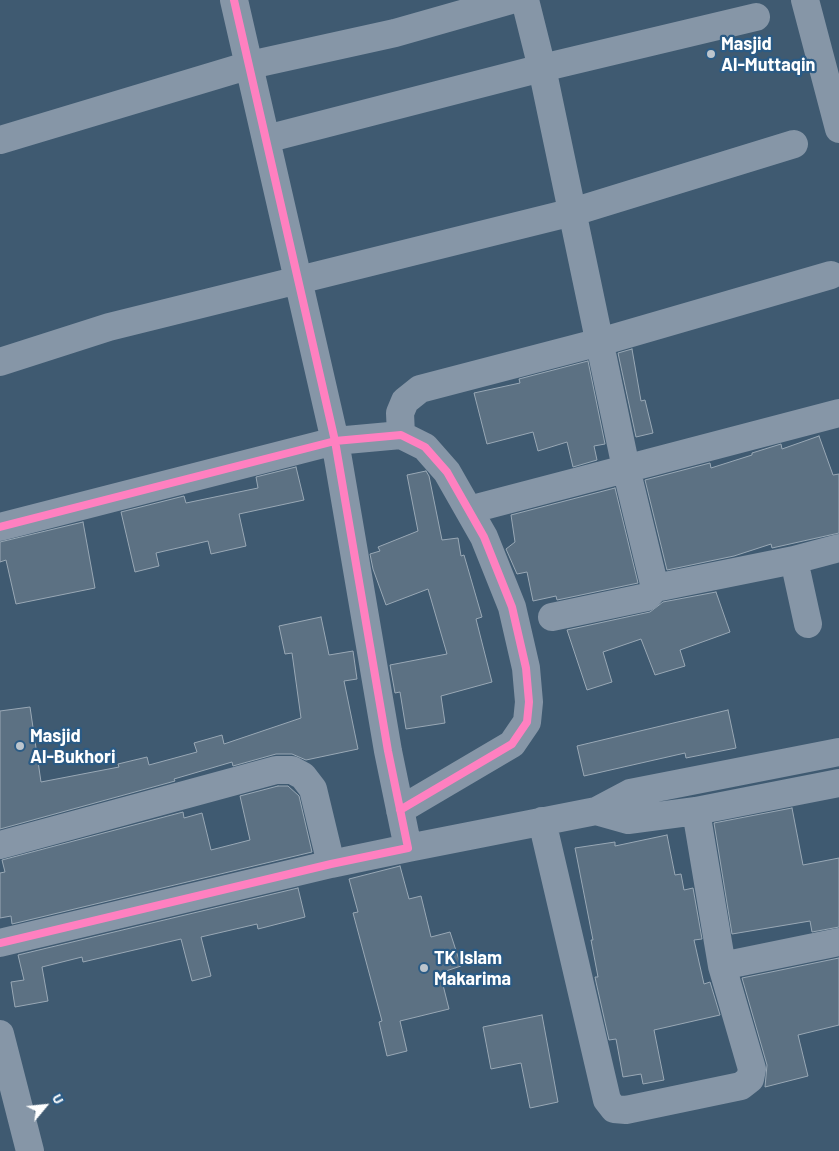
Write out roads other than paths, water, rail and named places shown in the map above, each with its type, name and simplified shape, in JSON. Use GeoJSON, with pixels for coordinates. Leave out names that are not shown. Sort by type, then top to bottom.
{"type":"FeatureCollection","features":[{"type":"Feature","properties":{"kind":"street"},"geometry":{"type":"LineString","coordinates":[[234,0],[335,441],[408,848]]}},
{"type":"Feature","properties":{"kind":"street"},"geometry":{"type":"LineString","coordinates":[[1,136],[250,65],[395,33],[511,0]]}},
{"type":"Feature","properties":{"kind":"street"},"geometry":{"type":"LineString","coordinates":[[525,0],[542,68],[626,468],[655,588]]}},
{"type":"Feature","properties":{"kind":"street"},"geometry":{"type":"LineString","coordinates":[[805,0],[839,129]]}},
{"type":"Feature","properties":{"kind":"street"},"geometry":{"type":"LineString","coordinates":[[266,139],[542,68],[756,17]]}},
{"type":"Feature","properties":{"kind":"street"},"geometry":{"type":"LineString","coordinates":[[0,362],[109,327],[299,278],[573,212],[794,144]]}},
{"type":"Feature","properties":{"kind":"street"},"geometry":{"type":"LineString","coordinates":[[401,434],[400,413],[405,401],[420,389],[600,342],[832,275]]}},
{"type":"Feature","properties":{"kind":"street"},"geometry":{"type":"LineString","coordinates":[[480,507],[839,413]]}},
{"type":"Feature","properties":{"kind":"street"},"geometry":{"type":"LineString","coordinates":[[0,527],[335,441],[401,434],[425,447],[447,472],[484,537],[512,607],[526,668],[529,702],[527,722],[512,744],[400,810]]}},
{"type":"Feature","properties":{"kind":"street"},"geometry":{"type":"LineString","coordinates":[[552,616],[647,597],[655,588],[794,560],[839,548]]}},
{"type":"Feature","properties":{"kind":"street"},"geometry":{"type":"LineString","coordinates":[[794,560],[808,624]]}},
{"type":"Feature","properties":{"kind":"street"},"geometry":{"type":"LineString","coordinates":[[0,943],[331,864],[596,811],[630,793],[839,752]]}},
{"type":"Feature","properties":{"kind":"street"},"geometry":{"type":"LineString","coordinates":[[777,764],[781,794]]}},
{"type":"Feature","properties":{"kind":"street"},"geometry":{"type":"LineString","coordinates":[[0,845],[276,770],[292,770],[303,776],[313,788],[331,864]]}},
{"type":"Feature","properties":{"kind":"street"},"geometry":{"type":"LineString","coordinates":[[596,811],[628,820],[696,810],[839,783]]}},
{"type":"Feature","properties":{"kind":"street"},"geometry":{"type":"LineString","coordinates":[[542,821],[607,1100],[614,1109],[626,1110],[741,1086],[750,1079],[752,1069],[722,966],[696,810]]}},
{"type":"Feature","properties":{"kind":"street"},"geometry":{"type":"LineString","coordinates":[[722,966],[839,942]]}},
{"type":"Feature","properties":{"kind":"street"},"geometry":{"type":"LineString","coordinates":[[0,1034],[30,1151]]}},
{"type":"Feature","properties":{"kind":"place","name":"Masjid Al-Muttaqin"},"geometry":{"type":"Point","coordinates":[711,54]}},
{"type":"Feature","properties":{"kind":"place","name":"Masjid Al-Bukhori"},"geometry":{"type":"Point","coordinates":[20,746]}},
{"type":"Feature","properties":{"kind":"place","name":"TK Islam Makarima"},"geometry":{"type":"Point","coordinates":[424,968]}}]}
